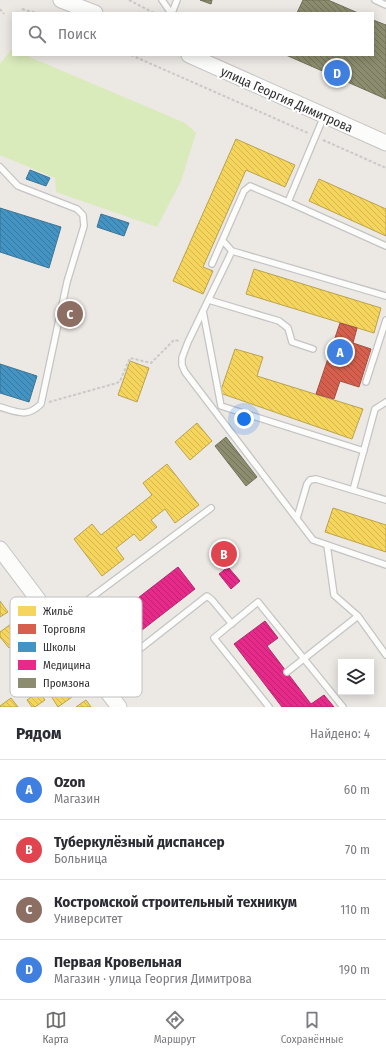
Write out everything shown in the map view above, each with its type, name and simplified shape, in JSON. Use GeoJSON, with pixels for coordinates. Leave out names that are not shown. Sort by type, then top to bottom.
{"type":"FeatureCollection","features":[{"type":"Feature","properties":{"kind":"main road"},"geometry":{"type":"LineString","coordinates":[[61,0],[76,2],[93,12]]}},
{"type":"Feature","properties":{"kind":"main road","name":"улица Георгия Димитрова"},"geometry":{"type":"LineString","coordinates":[[191,56],[386,143]]}},
{"type":"Feature","properties":{"kind":"main road"},"geometry":{"type":"LineString","coordinates":[[0,549],[36,597]]}},
{"type":"Feature","properties":{"kind":"main road"},"geometry":{"type":"LineString","coordinates":[[111,697],[119,707]]}},
{"type":"Feature","properties":{"kind":"lane"},"geometry":{"type":"LineString","coordinates":[[162,0],[171,12]]}},
{"type":"Feature","properties":{"kind":"lane"},"geometry":{"type":"LineString","coordinates":[[172,12],[177,0]]}},
{"type":"Feature","properties":{"kind":"lane"},"geometry":{"type":"LineString","coordinates":[[375,0],[386,5]]}},
{"type":"Feature","properties":{"kind":"lane"},"geometry":{"type":"LineString","coordinates":[[288,202],[324,116]]}},
{"type":"Feature","properties":{"kind":"lane"},"geometry":{"type":"LineString","coordinates":[[0,167],[18,186],[77,209],[84,215],[84,226],[67,282],[40,404],[33,412],[22,414],[0,407]]}},
{"type":"Feature","properties":{"kind":"lane"},"geometry":{"type":"LineString","coordinates":[[212,264],[244,191],[250,186],[386,246]]}},
{"type":"Feature","properties":{"kind":"lane"},"geometry":{"type":"LineString","coordinates":[[222,241],[232,251],[386,296]]}},
{"type":"Feature","properties":{"kind":"lane"},"geometry":{"type":"LineString","coordinates":[[232,251],[188,342],[182,365],[185,372],[313,540],[386,565]]}},
{"type":"Feature","properties":{"kind":"lane"},"geometry":{"type":"LineString","coordinates":[[209,300],[279,321],[288,328],[292,342],[313,349]]}},
{"type":"Feature","properties":{"kind":"lane"},"geometry":{"type":"LineString","coordinates":[[203,311],[221,406],[222,421]]}},
{"type":"Feature","properties":{"kind":"lane"},"geometry":{"type":"LineString","coordinates":[[366,382],[386,320]]}},
{"type":"Feature","properties":{"kind":"lane"},"geometry":{"type":"LineString","coordinates":[[353,490],[375,409],[386,402]]}},
{"type":"Feature","properties":{"kind":"lane"},"geometry":{"type":"LineString","coordinates":[[221,406],[364,451]]}},
{"type":"Feature","properties":{"kind":"lane"},"geometry":{"type":"LineString","coordinates":[[297,518],[307,484],[310,480],[316,479],[386,500]]}},
{"type":"Feature","properties":{"kind":"lane"},"geometry":{"type":"LineString","coordinates":[[91,597],[211,508]]}},
{"type":"Feature","properties":{"kind":"lane"},"geometry":{"type":"LineString","coordinates":[[327,545],[334,594],[358,616],[386,655]]}},
{"type":"Feature","properties":{"kind":"lane"},"geometry":{"type":"LineString","coordinates":[[142,647],[207,596],[232,624]]}},
{"type":"Feature","properties":{"kind":"lane"},"geometry":{"type":"LineString","coordinates":[[269,707],[214,638],[258,602],[343,707]]}},
{"type":"Feature","properties":{"kind":"lane"},"geometry":{"type":"LineString","coordinates":[[287,672],[358,616]]}},
{"type":"Feature","properties":{"kind":"path"},"geometry":{"type":"LineString","coordinates":[[129,0],[152,12]]}},
{"type":"Feature","properties":{"kind":"path"},"geometry":{"type":"LineString","coordinates":[[0,9],[4,14]]}},
{"type":"Feature","properties":{"kind":"path"},"geometry":{"type":"LineString","coordinates":[[22,9],[32,12]]}},
{"type":"Feature","properties":{"kind":"path"},"geometry":{"type":"LineString","coordinates":[[133,56],[386,168]]}},
{"type":"Feature","properties":{"kind":"path"},"geometry":{"type":"LineString","coordinates":[[40,404],[117,383],[120,381],[130,358],[151,363],[174,340],[188,342]]}},
{"type":"Feature","properties":{"kind":"green space"},"geometry":{"type":"Polygon","coordinates":[[[12,49],[12,56],[27,56],[185,123],[196,133],[181,181],[157,227],[56,192],[55,178],[0,155],[0,64],[12,49]]]}},
{"type":"Feature","properties":{"kind":"building: Жильё"},"geometry":{"type":"Polygon","coordinates":[[[236,139],[295,165],[285,187],[246,170],[203,267],[213,271],[203,294],[173,281],[236,139]]]}},
{"type":"Feature","properties":{"kind":"building: Жильё"},"geometry":{"type":"Polygon","coordinates":[[[319,179],[386,209],[386,236],[309,201],[319,179]]]}},
{"type":"Feature","properties":{"kind":"building: Жильё"},"geometry":{"type":"Polygon","coordinates":[[[254,269],[381,308],[374,333],[246,294],[254,269]]]}},
{"type":"Feature","properties":{"kind":"building: Жильё"},"geometry":{"type":"Polygon","coordinates":[[[235,349],[263,357],[257,376],[363,409],[352,439],[220,393],[235,349]]]}},
{"type":"Feature","properties":{"kind":"building: Жильё"},"geometry":{"type":"Polygon","coordinates":[[[130,361],[149,368],[137,402],[118,395],[130,361]]]}},
{"type":"Feature","properties":{"kind":"building: Жильё"},"geometry":{"type":"Polygon","coordinates":[[[197,423],[212,441],[190,460],[175,442],[197,423]]]}},
{"type":"Feature","properties":{"kind":"building: Жильё"},"geometry":{"type":"Polygon","coordinates":[[[167,464],[199,505],[175,523],[165,509],[151,520],[157,527],[140,541],[134,534],[116,548],[124,559],[102,576],[74,539],[92,524],[101,535],[152,495],[143,483],[167,464]]]}},
{"type":"Feature","properties":{"kind":"building: Жильё"},"geometry":{"type":"Polygon","coordinates":[[[333,508],[386,525],[386,552],[325,532],[333,508]]]}},
{"type":"Feature","properties":{"kind":"building: Жильё"},"geometry":{"type":"Polygon","coordinates":[[[0,601],[8,612],[0,617],[0,601]]]}},
{"type":"Feature","properties":{"kind":"building: Жильё"},"geometry":{"type":"Polygon","coordinates":[[[10,625],[9,648],[0,637],[0,632],[10,625]]]}},
{"type":"Feature","properties":{"kind":"building: Жильё"},"geometry":{"type":"Polygon","coordinates":[[[31,697],[43,697],[45,700],[35,707],[32,707],[27,700],[31,697]]]}},
{"type":"Feature","properties":{"kind":"building: Жильё"},"geometry":{"type":"Polygon","coordinates":[[[52,697],[72,697],[58,707],[52,697]]]}},
{"type":"Feature","properties":{"kind":"building: Жильё"},"geometry":{"type":"Polygon","coordinates":[[[11,698],[18,707],[0,707],[0,706],[11,698]]]}},
{"type":"Feature","properties":{"kind":"building: Жильё"},"geometry":{"type":"Polygon","coordinates":[[[86,700],[91,707],[76,707],[86,700]]]}},
{"type":"Feature","properties":{"kind":"building: Торговля"},"geometry":{"type":"Polygon","coordinates":[[[340,323],[357,328],[353,343],[371,349],[359,387],[340,381],[334,399],[316,394],[340,323]]]}},
{"type":"Feature","properties":{"kind":"building: Школы"},"geometry":{"type":"Polygon","coordinates":[[[30,170],[50,178],[46,186],[26,179],[30,170]]]}},
{"type":"Feature","properties":{"kind":"building: Школы"},"geometry":{"type":"Polygon","coordinates":[[[0,208],[61,227],[49,268],[0,252],[0,208]]]}},
{"type":"Feature","properties":{"kind":"building: Школы"},"geometry":{"type":"Polygon","coordinates":[[[101,214],[129,223],[124,236],[97,227],[101,214]]]}},
{"type":"Feature","properties":{"kind":"building: Школы"},"geometry":{"type":"Polygon","coordinates":[[[0,364],[37,376],[29,402],[0,393],[0,364]]]}},
{"type":"Feature","properties":{"kind":"building: Медицина"},"geometry":{"type":"Polygon","coordinates":[[[178,567],[195,589],[142,630],[142,597],[139,597],[178,567]]]}},
{"type":"Feature","properties":{"kind":"building: Медицина"},"geometry":{"type":"Polygon","coordinates":[[[228,567],[240,581],[231,589],[219,574],[228,567]]]}},
{"type":"Feature","properties":{"kind":"building: Медицина"},"geometry":{"type":"Polygon","coordinates":[[[265,621],[278,638],[267,646],[311,704],[324,695],[334,707],[282,707],[234,644],[265,621]]]}},
{"type":"Feature","properties":{"kind":"building: Промзона"},"geometry":{"type":"Polygon","coordinates":[[[200,0],[212,0],[211,4],[200,0]]]}},
{"type":"Feature","properties":{"kind":"building: Промзона"},"geometry":{"type":"Polygon","coordinates":[[[303,0],[328,0],[356,12],[297,12],[303,0]]]}},
{"type":"Feature","properties":{"kind":"building: Промзона"},"geometry":{"type":"Polygon","coordinates":[[[374,20],[386,25],[386,99],[288,56],[374,56],[374,20]]]}},
{"type":"Feature","properties":{"kind":"building: Промзона"},"geometry":{"type":"Polygon","coordinates":[[[226,437],[257,477],[246,486],[215,446],[226,437]]]}},
{"type":"Feature","properties":{"kind":"place","name":"Первая Кровельная"},"geometry":{"type":"Point","coordinates":[337,73]}},
{"type":"Feature","properties":{"kind":"place","name":"Костромской строительный техникум"},"geometry":{"type":"Point","coordinates":[70,314]}},
{"type":"Feature","properties":{"kind":"place","name":"Ozon"},"geometry":{"type":"Point","coordinates":[340,352]}},
{"type":"Feature","properties":{"kind":"place","name":"Туберкулёзный диспансер"},"geometry":{"type":"Point","coordinates":[224,554]}}]}
